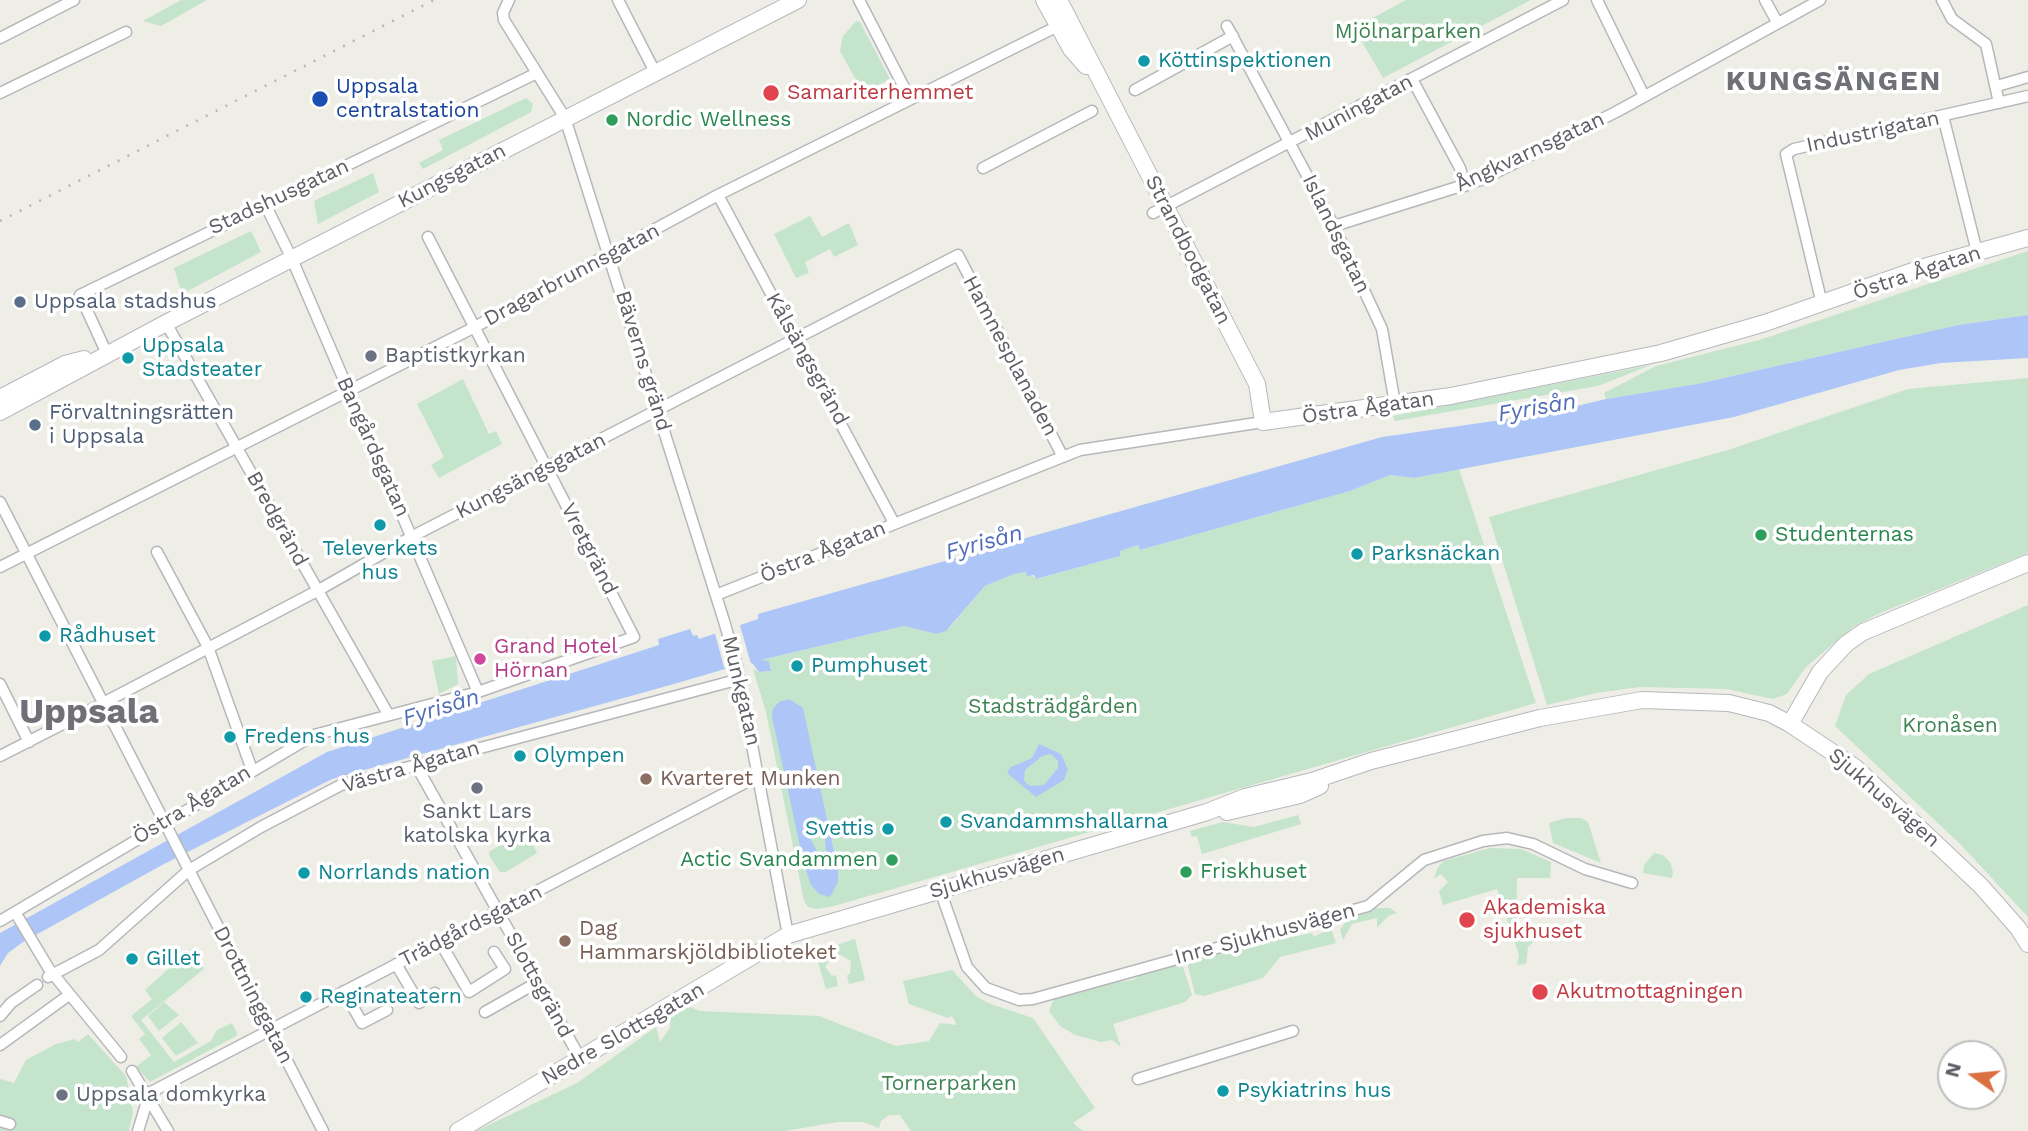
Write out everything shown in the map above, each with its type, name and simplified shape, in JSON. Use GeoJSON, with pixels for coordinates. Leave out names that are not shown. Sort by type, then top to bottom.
{"type":"FeatureCollection","features":[{"type":"Feature","properties":{"kind":"street"},"geometry":{"type":"LineString","coordinates":[[0,38],[74,0]]}},
{"type":"Feature","properties":{"kind":"street"},"geometry":{"type":"LineString","coordinates":[[618,0],[655,72]]}},
{"type":"Feature","properties":{"kind":"street","name":"Kungsgatan"},"geometry":{"type":"LineString","coordinates":[[0,412],[166,323],[798,0]]}},
{"type":"Feature","properties":{"kind":"street"},"geometry":{"type":"LineString","coordinates":[[859,0],[910,99]]}},
{"type":"Feature","properties":{"kind":"street","name":"Strandbodgatan"},"geometry":{"type":"LineString","coordinates":[[1044,0],[1064,23]]}},
{"type":"Feature","properties":{"kind":"street","name":"Strandbodgatan"},"geometry":{"type":"LineString","coordinates":[[1059,0],[1071,49],[1101,82],[1159,210],[1257,384],[1263,422]]}},
{"type":"Feature","properties":{"kind":"street","name":"Muningatan"},"geometry":{"type":"LineString","coordinates":[[1159,210],[1563,0]]}},
{"type":"Feature","properties":{"kind":"street"},"geometry":{"type":"LineString","coordinates":[[1597,0],[1644,96]]}},
{"type":"Feature","properties":{"kind":"street"},"geometry":{"type":"LineString","coordinates":[[1765,0],[1777,22]]}},
{"type":"Feature","properties":{"kind":"street","name":"Ångkvarnsgatan"},"geometry":{"type":"LineString","coordinates":[[1334,226],[1483,179],[1644,96],[1820,0]]}},
{"type":"Feature","properties":{"kind":"street"},"geometry":{"type":"LineString","coordinates":[[1942,0],[1952,19],[1986,44],[1999,103]]}},
{"type":"Feature","properties":{"kind":"street","name":"Bäverns gränd"},"geometry":{"type":"LineString","coordinates":[[508,1],[504,20],[565,118],[611,255],[723,617]]}},
{"type":"Feature","properties":{"kind":"street","name":"Dragarbrunnsgatan"},"geometry":{"type":"LineString","coordinates":[[0,567],[348,393],[611,255],[718,195],[1064,23]]}},
{"type":"Feature","properties":{"kind":"street","name":"Islandsgatan"},"geometry":{"type":"LineString","coordinates":[[1135,90],[1230,31],[1334,226],[1382,329],[1395,404]]}},
{"type":"Feature","properties":{"kind":"street"},"geometry":{"type":"LineString","coordinates":[[0,93],[126,32]]}},
{"type":"Feature","properties":{"kind":"street","name":"Stadshusgatan"},"geometry":{"type":"LineString","coordinates":[[107,354],[80,295],[537,73]]}},
{"type":"Feature","properties":{"kind":"street"},"geometry":{"type":"LineString","coordinates":[[1997,86],[2028,77]]}},
{"type":"Feature","properties":{"kind":"street"},"geometry":{"type":"LineString","coordinates":[[1412,79],[1460,168],[1465,186]]}},
{"type":"Feature","properties":{"kind":"street","name":"Industrigatan"},"geometry":{"type":"LineString","coordinates":[[1822,304],[1786,154],[1794,149],[2028,96]]}},
{"type":"Feature","properties":{"kind":"street"},"geometry":{"type":"LineString","coordinates":[[983,168],[1092,111]]}},
{"type":"Feature","properties":{"kind":"street"},"geometry":{"type":"LineString","coordinates":[[1943,116],[1977,252]]}},
{"type":"Feature","properties":{"kind":"street","name":"Kålsängsgränd"},"geometry":{"type":"LineString","coordinates":[[718,195],[894,523]]}},
{"type":"Feature","properties":{"kind":"street","name":"Bangårdsgatan"},"geometry":{"type":"LineString","coordinates":[[265,204],[292,259],[348,393],[413,536],[478,692]]}},
{"type":"Feature","properties":{"kind":"street","name":"Vretgränd"},"geometry":{"type":"LineString","coordinates":[[428,237],[635,637]]}},
{"type":"Feature","properties":{"kind":"street","name":"Östra Ågatan"},"geometry":{"type":"LineString","coordinates":[[716,596],[894,523],[1063,457],[1099,446],[1451,396],[1661,353],[2028,238]]}},
{"type":"Feature","properties":{"kind":"street","name":"Kungsängsgatan"},"geometry":{"type":"LineString","coordinates":[[107,701],[317,591],[413,536],[549,471],[658,411],[958,255]]}},
{"type":"Feature","properties":{"kind":"street","name":"Hamnesplanaden"},"geometry":{"type":"LineString","coordinates":[[958,255],[1063,457]]}},
{"type":"Feature","properties":{"kind":"street","name":"Bredgränd"},"geometry":{"type":"LineString","coordinates":[[166,323],[388,714]]}},
{"type":"Feature","properties":{"kind":"street","name":"Kungsgatan"},"geometry":{"type":"LineString","coordinates":[[0,397],[65,364],[107,354]]}},
{"type":"Feature","properties":{"kind":"street"},"geometry":{"type":"LineString","coordinates":[[0,390],[65,364]]}},
{"type":"Feature","properties":{"kind":"street"},"geometry":{"type":"LineString","coordinates":[[0,502],[165,821]]}},
{"type":"Feature","properties":{"kind":"street"},"geometry":{"type":"LineString","coordinates":[[156,552],[208,648],[252,770]]}},
{"type":"Feature","properties":{"kind":"street"},"geometry":{"type":"LineString","coordinates":[[1790,724],[1820,672],[1846,644],[1863,632],[2028,563]]}},
{"type":"Feature","properties":{"kind":"street","name":"Munkgatan"},"geometry":{"type":"LineString","coordinates":[[723,617],[737,666],[760,775],[788,935]]}},
{"type":"Feature","properties":{"kind":"street","name":"Östra Ågatan"},"geometry":{"type":"LineString","coordinates":[[0,921],[17,916],[165,821],[314,735],[478,692],[635,637]]}},
{"type":"Feature","properties":{"kind":"street","name":"Västra Ågatan"},"geometry":{"type":"LineString","coordinates":[[50,975],[99,950],[162,891],[189,870],[341,785],[740,679]]}},
{"type":"Feature","properties":{"kind":"street"},"geometry":{"type":"LineString","coordinates":[[0,684],[29,742]]}},
{"type":"Feature","properties":{"kind":"street","name":"Sjukhusvägen"},"geometry":{"type":"LineString","coordinates":[[788,935],[1371,761],[1539,718],[1642,700],[1729,703],[1769,713],[1790,724],[1856,768],[1982,886],[2018,928],[2028,944]]}},
{"type":"Feature","properties":{"kind":"street"},"geometry":{"type":"LineString","coordinates":[[0,756],[96,707]]}},
{"type":"Feature","properties":{"kind":"street","name":"Slottsgränd"},"geometry":{"type":"LineString","coordinates":[[416,765],[580,1058]]}},
{"type":"Feature","properties":{"kind":"street","name":"Trädgårdsgatan"},"geometry":{"type":"LineString","coordinates":[[148,1098],[153,1091],[760,775]]}},
{"type":"Feature","properties":{"kind":"street","name":"Drottninggatan"},"geometry":{"type":"LineString","coordinates":[[165,821],[269,1030],[323,1131]]}},
{"type":"Feature","properties":{"kind":"street","name":"Inre Sjukhusvägen"},"geometry":{"type":"LineString","coordinates":[[940,890],[967,967],[986,988],[1019,999],[1033,999],[1368,905],[1424,860],[1483,841],[1507,838],[1533,844],[1585,869],[1632,883]]}},
{"type":"Feature","properties":{"kind":"street"},"geometry":{"type":"LineString","coordinates":[[17,916],[50,975],[121,1057]]}},
{"type":"Feature","properties":{"kind":"street","name":"Nedre Slottsgatan"},"geometry":{"type":"LineString","coordinates":[[458,1131],[708,985],[788,935]]}},
{"type":"Feature","properties":{"kind":"street"},"geometry":{"type":"LineString","coordinates":[[440,942],[469,992],[505,969],[494,952]]}},
{"type":"Feature","properties":{"kind":"street"},"geometry":{"type":"LineString","coordinates":[[396,964],[419,1003],[435,993]]}},
{"type":"Feature","properties":{"kind":"street"},"geometry":{"type":"LineString","coordinates":[[485,1012],[538,982]]}},
{"type":"Feature","properties":{"kind":"street"},"geometry":{"type":"LineString","coordinates":[[0,1016],[11,1003],[37,985]]}},
{"type":"Feature","properties":{"kind":"street"},"geometry":{"type":"LineString","coordinates":[[345,991],[362,1023],[387,1010]]}},
{"type":"Feature","properties":{"kind":"street"},"geometry":{"type":"LineString","coordinates":[[0,1045],[69,995]]}},
{"type":"Feature","properties":{"kind":"street"},"geometry":{"type":"LineString","coordinates":[[1138,1079],[1293,1031]]}},
{"type":"Feature","properties":{"kind":"street"},"geometry":{"type":"LineString","coordinates":[[132,1071],[168,1131]]}},
{"type":"Feature","properties":{"kind":"street"},"geometry":{"type":"LineString","coordinates":[[138,1131],[148,1098]]}},
{"type":"Feature","properties":{"kind":"green space"},"geometry":{"type":"Polygon","coordinates":[[[181,0],[207,0],[161,26],[143,21],[181,0]]]}},
{"type":"Feature","properties":{"kind":"green space","name":"Mjölnarparken"},"geometry":{"type":"Polygon","coordinates":[[[1406,0],[1531,0],[1383,78],[1354,28],[1406,0]]]}},
{"type":"Feature","properties":{"kind":"green space"},"geometry":{"type":"Polygon","coordinates":[[[856,21],[860,22],[890,79],[863,93],[840,51],[843,36],[856,21]]]}},
{"type":"Feature","properties":{"kind":"green space"},"geometry":{"type":"Polygon","coordinates":[[[526,98],[533,104],[531,112],[423,169],[419,163],[443,150],[439,140],[526,98]]]}},
{"type":"Feature","properties":{"kind":"green space"},"geometry":{"type":"Polygon","coordinates":[[[373,173],[379,192],[318,224],[314,201],[373,173]]]}},
{"type":"Feature","properties":{"kind":"green space"},"geometry":{"type":"Polygon","coordinates":[[[810,216],[822,237],[849,223],[858,245],[834,257],[830,249],[805,262],[809,273],[796,278],[774,234],[810,216]]]}},
{"type":"Feature","properties":{"kind":"green space"},"geometry":{"type":"Polygon","coordinates":[[[251,231],[261,252],[182,294],[174,268],[251,231]]]}},
{"type":"Feature","properties":{"kind":"green space"},"geometry":{"type":"Polygon","coordinates":[[[2028,251],[2028,315],[1958,325],[1697,384],[1606,399],[1604,393],[1656,366],[1759,340],[2028,251]]]}},
{"type":"Feature","properties":{"kind":"green space"},"geometry":{"type":"Polygon","coordinates":[[[1651,365],[1598,386],[1395,421],[1393,416],[1651,365]]]}},
{"type":"Feature","properties":{"kind":"green space","name":"Studenternas"},"geometry":{"type":"Polygon","coordinates":[[[2028,378],[2028,553],[1878,614],[1853,627],[1806,667],[1787,694],[1773,699],[1726,689],[1640,687],[1596,693],[1547,705],[1489,517],[1728,450],[1908,389],[2028,378]]]}},
{"type":"Feature","properties":{"kind":"green space"},"geometry":{"type":"Polygon","coordinates":[[[463,379],[489,434],[496,431],[502,444],[439,478],[431,465],[444,457],[417,404],[463,379]]]}},
{"type":"Feature","properties":{"kind":"green space","name":"Stadsträdgården"},"geometry":{"type":"Polygon","coordinates":[[[1459,469],[1536,703],[834,906],[816,909],[808,907],[804,901],[766,712],[753,669],[759,672],[771,671],[769,662],[761,660],[904,626],[935,634],[951,626],[985,586],[1014,574],[1026,572],[1037,579],[1120,556],[1119,551],[1138,545],[1140,550],[1350,491],[1390,475],[1414,478],[1459,469]]]}},
{"type":"Feature","properties":{"kind":"green space","name":"Kronåsen"},"geometry":{"type":"Polygon","coordinates":[[[2028,605],[2028,917],[1961,845],[1835,726],[1846,695],[1869,674],[2028,605]]]}},
{"type":"Feature","properties":{"kind":"green space"},"geometry":{"type":"Polygon","coordinates":[[[456,656],[458,684],[439,694],[432,661],[456,656]]]}},
{"type":"Feature","properties":{"kind":"green space"},"geometry":{"type":"Polygon","coordinates":[[[1298,815],[1301,824],[1202,854],[1197,836],[1192,837],[1190,831],[1223,822],[1254,827],[1298,815]]]}},
{"type":"Feature","properties":{"kind":"green space"},"geometry":{"type":"Polygon","coordinates":[[[1566,818],[1581,818],[1588,822],[1601,863],[1553,843],[1549,823],[1566,818]]]}},
{"type":"Feature","properties":{"kind":"green space"},"geometry":{"type":"Polygon","coordinates":[[[521,834],[529,835],[537,853],[506,872],[500,872],[489,855],[490,851],[521,834]]]}},
{"type":"Feature","properties":{"kind":"green space"},"geometry":{"type":"Polygon","coordinates":[[[1490,848],[1521,849],[1551,862],[1550,878],[1517,878],[1516,931],[1539,932],[1539,926],[1549,926],[1528,947],[1526,964],[1517,965],[1519,955],[1497,889],[1443,905],[1439,891],[1448,882],[1441,874],[1434,879],[1438,867],[1444,861],[1490,848]]]}},
{"type":"Feature","properties":{"kind":"green space"},"geometry":{"type":"Polygon","coordinates":[[[1654,853],[1663,855],[1670,862],[1672,878],[1643,873],[1644,865],[1654,853]]]}},
{"type":"Feature","properties":{"kind":"green space"},"geometry":{"type":"Polygon","coordinates":[[[1375,908],[1390,908],[1397,913],[1388,916],[1377,928],[1377,918],[1352,924],[1343,940],[1340,930],[1346,921],[1375,908]]]}},
{"type":"Feature","properties":{"kind":"green space"},"geometry":{"type":"Polygon","coordinates":[[[1331,928],[1336,943],[1280,957],[1263,978],[1204,996],[1195,994],[1187,962],[1264,942],[1312,933],[1314,937],[1331,928]]]}},
{"type":"Feature","properties":{"kind":"green space"},"geometry":{"type":"Polygon","coordinates":[[[855,939],[865,980],[849,984],[847,975],[850,974],[851,961],[835,952],[825,967],[832,976],[836,975],[838,986],[826,989],[815,952],[855,939]]]}},
{"type":"Feature","properties":{"kind":"green space"},"geometry":{"type":"Polygon","coordinates":[[[193,947],[204,969],[141,1020],[174,1062],[211,1041],[217,1030],[232,1023],[238,1035],[150,1082],[136,1067],[151,1055],[139,1039],[145,1034],[131,1016],[152,999],[145,990],[193,947]]]}},
{"type":"Feature","properties":{"kind":"green space"},"geometry":{"type":"Polygon","coordinates":[[[1182,964],[1192,995],[1185,1002],[1113,1024],[1121,1047],[1112,1040],[1101,1042],[1075,1035],[1060,1026],[1049,1011],[1054,998],[1098,985],[1133,980],[1143,974],[1182,964]]]}},
{"type":"Feature","properties":{"kind":"green space","name":"Tornerparken"},"geometry":{"type":"Polygon","coordinates":[[[952,970],[976,996],[988,1003],[1033,1018],[1095,1108],[1073,1123],[1083,1131],[911,1131],[900,1115],[889,1115],[881,1121],[879,1128],[863,1122],[838,1122],[785,1131],[476,1131],[577,1083],[656,1027],[660,1042],[670,1028],[671,1013],[691,1007],[699,1011],[819,1016],[896,1046],[929,1041],[940,1023],[957,1025],[952,1016],[948,1018],[909,1004],[903,981],[952,970]]]}},
{"type":"Feature","properties":{"kind":"green space"},"geometry":{"type":"Polygon","coordinates":[[[164,1002],[179,1015],[159,1031],[148,1016],[164,1002]]]}},
{"type":"Feature","properties":{"kind":"green space"},"geometry":{"type":"Polygon","coordinates":[[[181,1022],[198,1043],[176,1056],[162,1038],[181,1022]]]}},
{"type":"Feature","properties":{"kind":"green space"},"geometry":{"type":"Polygon","coordinates":[[[88,1034],[126,1076],[133,1112],[129,1131],[0,1131],[0,1079],[14,1083],[26,1060],[56,1044],[75,1039],[78,1042],[88,1034]]]}},
{"type":"Feature","properties":{"kind":"water"},"geometry":{"type":"Polygon","coordinates":[[[2028,315],[2028,358],[1941,363],[1899,370],[1734,417],[1414,478],[1390,475],[1350,491],[1140,550],[1138,545],[1120,551],[1120,556],[1036,579],[1034,575],[1027,576],[1026,572],[1014,574],[985,586],[946,631],[936,634],[904,626],[761,660],[769,661],[771,671],[759,672],[752,663],[724,666],[725,669],[674,684],[332,779],[164,864],[23,942],[8,953],[0,966],[0,933],[327,752],[659,645],[658,639],[690,629],[693,636],[697,635],[699,639],[758,619],[758,614],[1382,437],[1543,414],[1606,399],[1697,384],[1958,325],[2028,315]]]}},
{"type":"Feature","properties":{"kind":"water"},"geometry":{"type":"Polygon","coordinates":[[[789,699],[803,708],[838,870],[838,882],[830,897],[819,894],[811,885],[804,865],[772,717],[773,709],[779,702],[789,699]],[[815,816],[811,823],[811,840],[823,863],[826,859],[825,835],[820,819],[815,816]]]}},
{"type":"Feature","properties":{"kind":"water"},"geometry":{"type":"Polygon","coordinates":[[[1039,744],[1061,754],[1068,769],[1064,780],[1036,797],[1007,773],[1011,767],[1032,758],[1039,744]],[[1051,754],[1042,756],[1025,770],[1024,781],[1030,786],[1044,785],[1058,768],[1058,761],[1051,754]]]}},
{"type":"Feature","properties":{"kind":"pier"},"geometry":{"type":"Polygon","coordinates":[[[739,622],[751,664],[724,667],[714,630],[739,622]]]}},
{"type":"Feature","properties":{"kind":"railway"},"geometry":{"type":"LineString","coordinates":[[0,221],[434,0]]}},
{"type":"Feature","properties":{"kind":"place","name":"Köttinspektionen"},"geometry":{"type":"Point","coordinates":[1144,61]}},
{"type":"Feature","properties":{"kind":"place","name":"Samariterhemmet"},"geometry":{"type":"Point","coordinates":[771,93]}},
{"type":"Feature","properties":{"kind":"place","name":"Uppsala centralstation"},"geometry":{"type":"Point","coordinates":[320,99]}},
{"type":"Feature","properties":{"kind":"place","name":"Nordic Wellness"},"geometry":{"type":"Point","coordinates":[612,120]}},
{"type":"Feature","properties":{"kind":"place","name":"Uppsala stadshus"},"geometry":{"type":"Point","coordinates":[20,302]}},
{"type":"Feature","properties":{"kind":"place","name":"Baptistkyrkan"},"geometry":{"type":"Point","coordinates":[371,356]}},
{"type":"Feature","properties":{"kind":"place","name":"Uppsala Stadsteater"},"geometry":{"type":"Point","coordinates":[128,358]}},
{"type":"Feature","properties":{"kind":"place","name":"Förvaltningsrätten i Uppsala"},"geometry":{"type":"Point","coordinates":[35,425]}},
{"type":"Feature","properties":{"kind":"place","name":"Televerkets hus"},"geometry":{"type":"Point","coordinates":[380,525]}},
{"type":"Feature","properties":{"kind":"place","name":"Studenternas"},"geometry":{"type":"Point","coordinates":[1761,535]}},
{"type":"Feature","properties":{"kind":"place","name":"Parksnäckan"},"geometry":{"type":"Point","coordinates":[1357,554]}},
{"type":"Feature","properties":{"kind":"place","name":"Rådhuset"},"geometry":{"type":"Point","coordinates":[45,636]}},
{"type":"Feature","properties":{"kind":"place","name":"Grand Hotel Hörnan"},"geometry":{"type":"Point","coordinates":[480,659]}},
{"type":"Feature","properties":{"kind":"place","name":"Pumphuset"},"geometry":{"type":"Point","coordinates":[797,666]}},
{"type":"Feature","properties":{"kind":"place","name":"Fredens hus"},"geometry":{"type":"Point","coordinates":[230,737]}},
{"type":"Feature","properties":{"kind":"place","name":"Olympen"},"geometry":{"type":"Point","coordinates":[520,756]}},
{"type":"Feature","properties":{"kind":"place","name":"Kvarteret Munken"},"geometry":{"type":"Point","coordinates":[646,779]}},
{"type":"Feature","properties":{"kind":"place","name":"Sankt Lars katolska kyrka"},"geometry":{"type":"Point","coordinates":[477,788]}},
{"type":"Feature","properties":{"kind":"place","name":"Svandammshallarna"},"geometry":{"type":"Point","coordinates":[946,822]}},
{"type":"Feature","properties":{"kind":"place","name":"Svettis"},"geometry":{"type":"Point","coordinates":[888,829]}},
{"type":"Feature","properties":{"kind":"place","name":"Actic Svandammen"},"geometry":{"type":"Point","coordinates":[892,860]}},
{"type":"Feature","properties":{"kind":"place","name":"Friskhuset"},"geometry":{"type":"Point","coordinates":[1186,872]}},
{"type":"Feature","properties":{"kind":"place","name":"Norrlands nation"},"geometry":{"type":"Point","coordinates":[304,873]}},
{"type":"Feature","properties":{"kind":"place","name":"Akademiska sjukhuset"},"geometry":{"type":"Point","coordinates":[1467,920]}},
{"type":"Feature","properties":{"kind":"place","name":"Dag Hammarskjöldbiblioteket"},"geometry":{"type":"Point","coordinates":[565,941]}},
{"type":"Feature","properties":{"kind":"place","name":"Gillet"},"geometry":{"type":"Point","coordinates":[132,959]}},
{"type":"Feature","properties":{"kind":"place","name":"Akutmottagningen"},"geometry":{"type":"Point","coordinates":[1540,992]}},
{"type":"Feature","properties":{"kind":"place","name":"Reginateatern"},"geometry":{"type":"Point","coordinates":[306,997]}},
{"type":"Feature","properties":{"kind":"place","name":"Psykiatrins hus"},"geometry":{"type":"Point","coordinates":[1223,1091]}},
{"type":"Feature","properties":{"kind":"place","name":"Uppsala domkyrka"},"geometry":{"type":"Point","coordinates":[62,1095]}},
{"type":"Feature","properties":{"kind":"district","name":"KUNGSÄNGEN"},"geometry":{"type":"Point","coordinates":[1834,82]}},
{"type":"Feature","properties":{"kind":"district","name":"Uppsala"},"geometry":{"type":"Point","coordinates":[89,713]}},
{"type":"Feature","properties":{"kind":"water label","name":"Fyrisån"},"geometry":{"type":"Point","coordinates":[1537,408]}},
{"type":"Feature","properties":{"kind":"water label","name":"Fyrisån"},"geometry":{"type":"Point","coordinates":[984,543]}},
{"type":"Feature","properties":{"kind":"water label","name":"Fyrisån"},"geometry":{"type":"Point","coordinates":[441,708]}}]}
